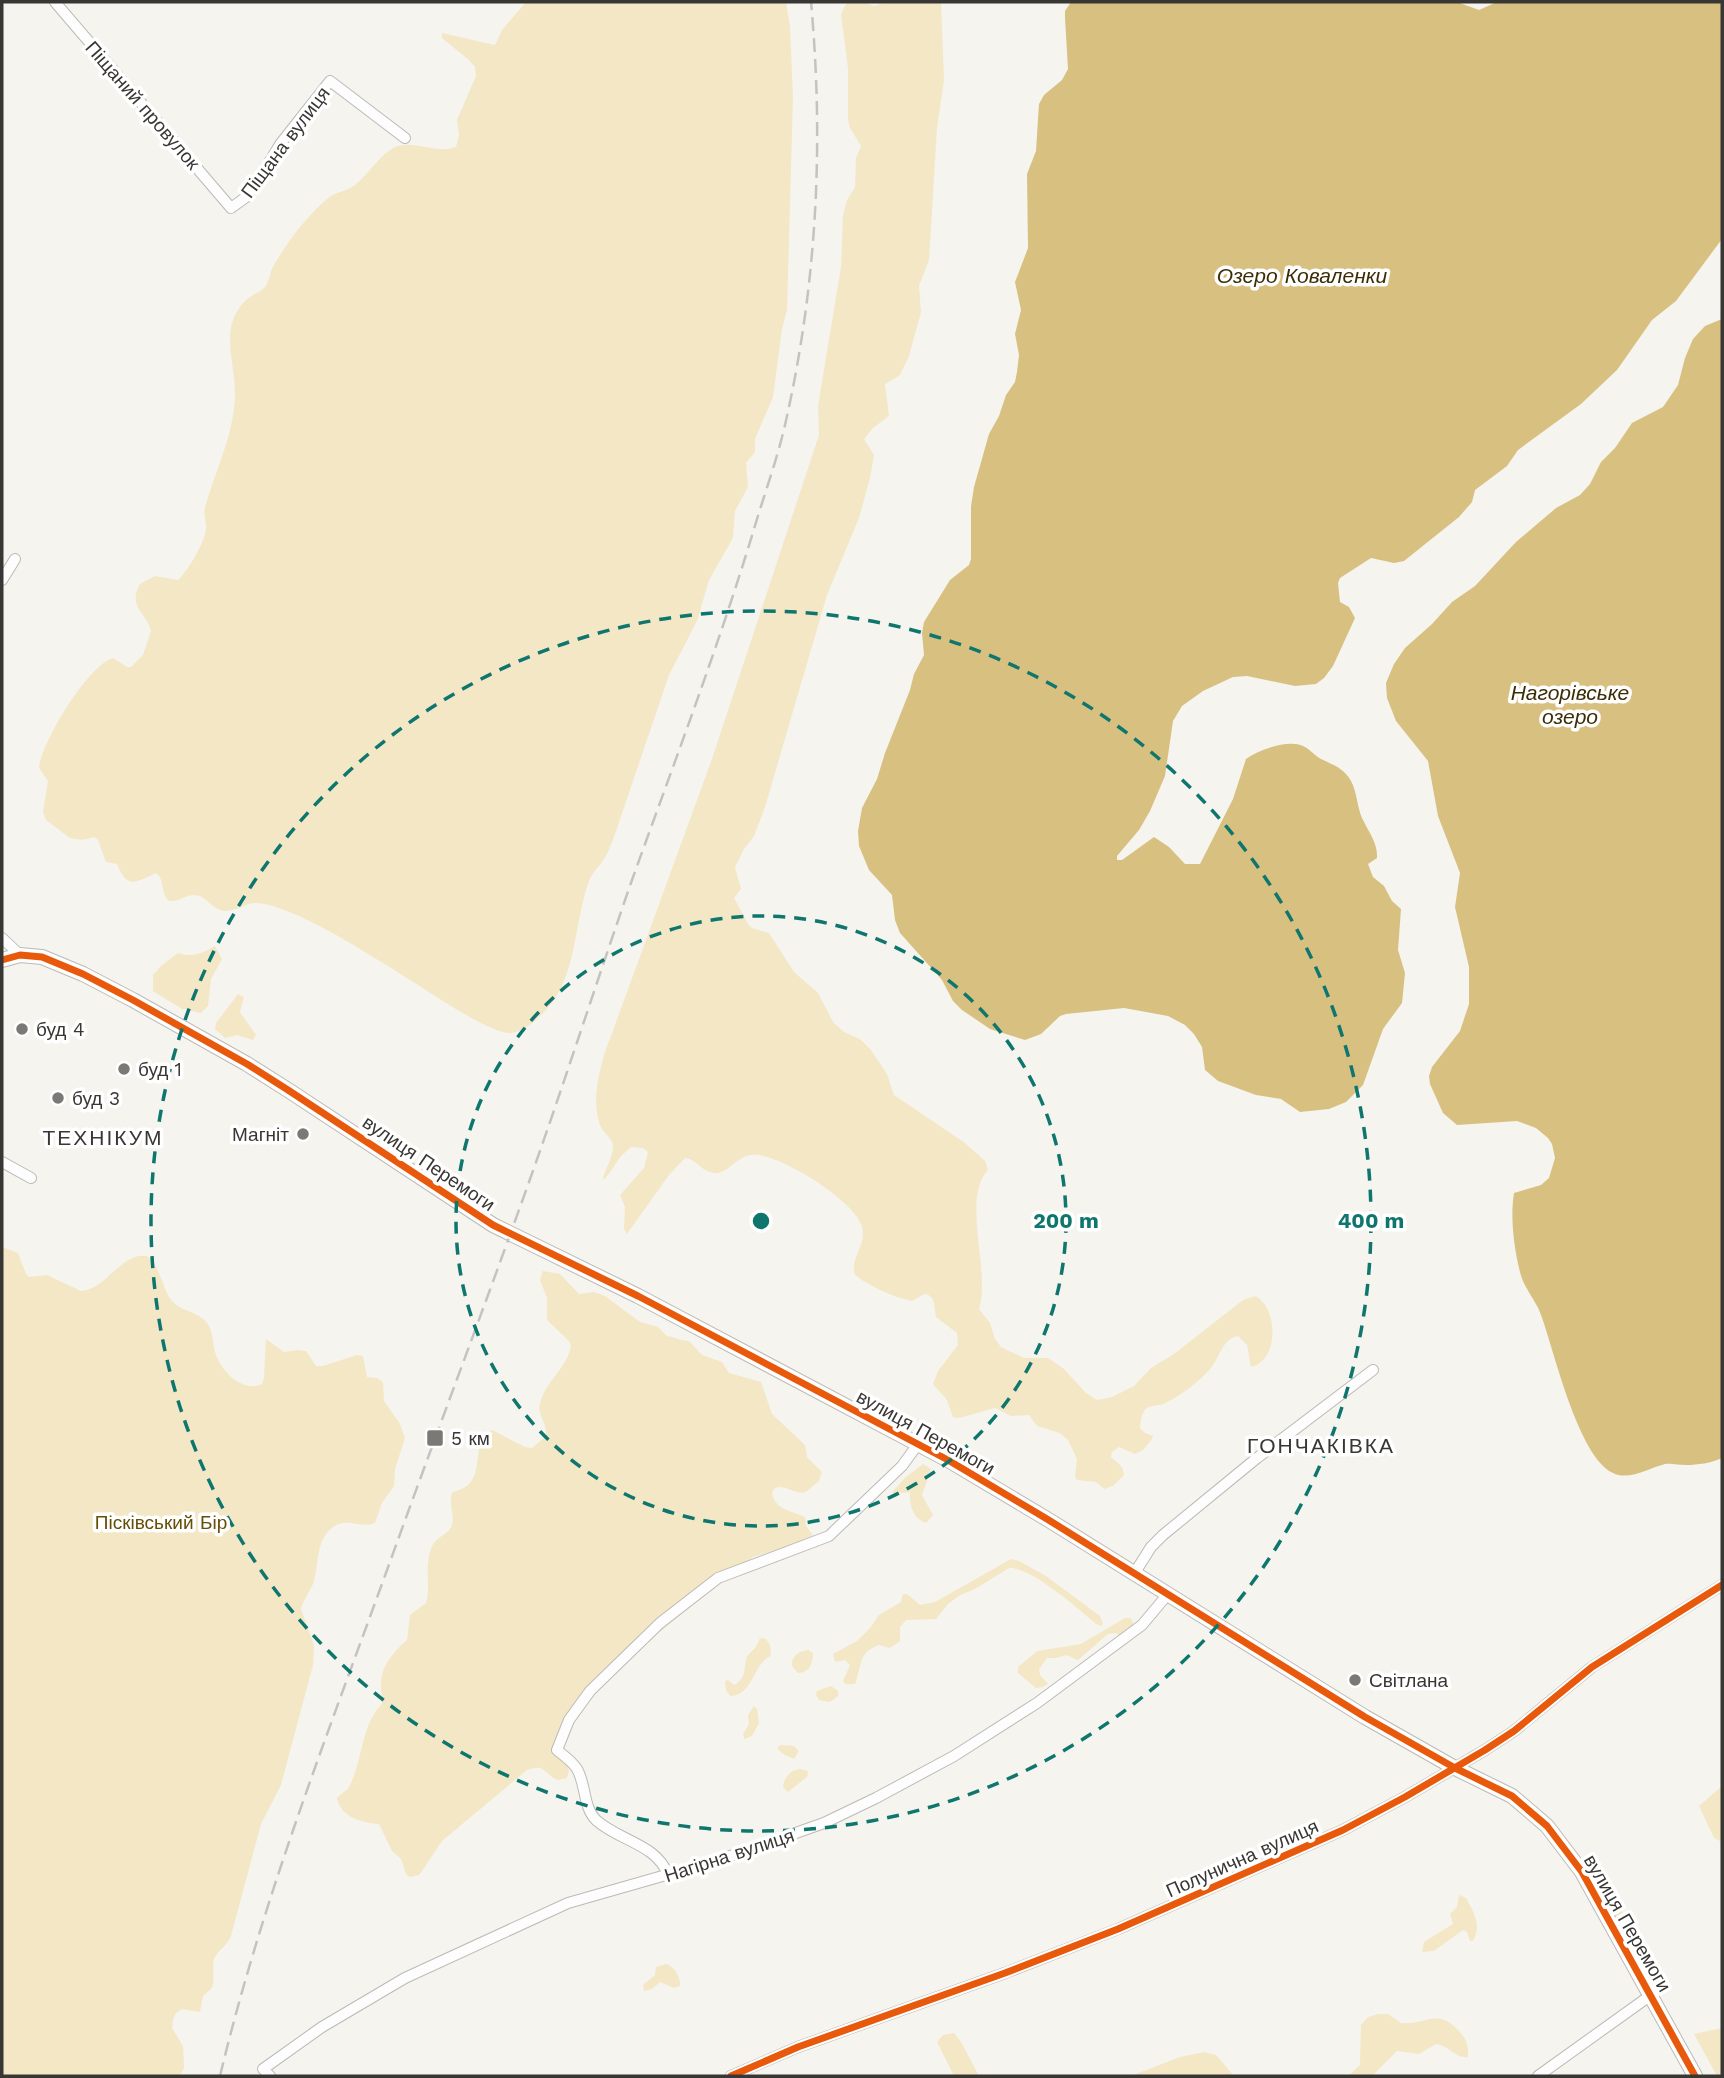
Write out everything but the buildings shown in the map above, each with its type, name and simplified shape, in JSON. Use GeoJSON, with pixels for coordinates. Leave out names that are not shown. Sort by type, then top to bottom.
{"type":"FeatureCollection","features":[{"type":"Feature","properties":{"kind":"street","name":"Піщаний провулок"},"geometry":{"type":"LineString","coordinates":[[55,2],[231,208]]}},
{"type":"Feature","properties":{"kind":"street","name":"Піщана вулиця"},"geometry":{"type":"LineString","coordinates":[[231,208],[249,195],[281,143],[330,81],[405,138]]}},
{"type":"Feature","properties":{"kind":"street"},"geometry":{"type":"LineString","coordinates":[[2,579],[15,559]]}},
{"type":"Feature","properties":{"kind":"street"},"geometry":{"type":"LineString","coordinates":[[2,939],[20,955]]}},
{"type":"Feature","properties":{"kind":"street"},"geometry":{"type":"LineString","coordinates":[[2,960],[20,955]]}},
{"type":"Feature","properties":{"kind":"street","name":"вулиця Перемоги"},"geometry":{"type":"LineString","coordinates":[[20,955],[42,957],[62,964],[133,1000],[257,1070],[350,1129],[458,1205],[918,1444],[1036,1512],[1365,1717],[1455,1768],[1512,1796],[1547,1826],[1582,1872],[1695,2076]]}},
{"type":"Feature","properties":{"kind":"street"},"geometry":{"type":"LineString","coordinates":[[2,1162],[31,1178]]}},
{"type":"Feature","properties":{"kind":"street"},"geometry":{"type":"LineString","coordinates":[[1134,1574],[1163,1535],[1257,1458],[1373,1370]]}},
{"type":"Feature","properties":{"kind":"street"},"geometry":{"type":"LineString","coordinates":[[668,1875],[657,1856],[611,1831],[592,1814],[579,1772],[557,1750],[575,1710],[620,1660],[693,1595],[731,1572],[829,1536],[905,1462],[918,1444]]}},
{"type":"Feature","properties":{"kind":"street","name":"Полунична вулиця"},"geometry":{"type":"LineString","coordinates":[[731,2076],[798,2048],[1022,1967],[1130,1924],[1343,1830],[1455,1768],[1514,1731],[1592,1667],[1722,1585]]}},
{"type":"Feature","properties":{"kind":"street","name":"Нагірна вулиця"},"geometry":{"type":"LineString","coordinates":[[267,2073],[289,2049],[360,2003],[425,1968],[568,1903],[722,1859],[824,1823],[929,1770],[1037,1703],[1137,1630],[1154,1614],[1168,1594]]}},
{"type":"Feature","properties":{"kind":"street"},"geometry":{"type":"LineString","coordinates":[[1538,2076],[1651,1995]]}},
{"type":"Feature","properties":{"kind":"green space"},"geometry":{"type":"Polygon","coordinates":[[[526,2],[786,2],[790,27],[793,98],[787,310],[773,397],[755,439],[755,452],[746,463],[748,487],[735,511],[733,538],[709,580],[697,621],[669,675],[609,850],[589,881],[564,982],[542,1014],[525,1028],[511,1033],[471,1018],[354,945],[289,912],[257,903],[222,911],[194,895],[169,901],[156,873],[138,881],[128,881],[117,864],[106,862],[98,840],[94,837],[82,840],[70,838],[46,820],[43,812],[48,781],[39,768],[48,741],[67,706],[91,675],[113,658],[131,667],[143,655],[151,631],[137,604],[140,584],[155,576],[178,580],[200,546],[206,531],[205,507],[234,411],[235,388],[230,332],[239,308],[265,286],[279,256],[312,213],[330,196],[355,185],[393,148],[400,145],[440,149],[456,147],[459,135],[457,120],[476,76],[475,67],[442,38],[442,33],[495,45],[502,30],[526,2]]]}},
{"type":"Feature","properties":{"kind":"green space"},"geometry":{"type":"Polygon","coordinates":[[[847,2],[864,2],[874,6],[885,2],[941,2],[944,80],[937,128],[929,260],[919,286],[921,312],[909,356],[900,375],[885,384],[889,416],[864,439],[874,455],[859,518],[827,595],[765,807],[754,836],[735,867],[741,889],[734,898],[748,924],[752,928],[769,933],[794,972],[818,993],[833,1022],[844,1032],[860,1039],[871,1050],[887,1074],[894,1095],[965,1143],[985,1161],[988,1170],[980,1182],[976,1216],[982,1275],[979,1309],[990,1323],[995,1339],[1001,1347],[1024,1358],[1048,1358],[1097,1400],[1112,1397],[1134,1386],[1151,1368],[1174,1354],[1243,1300],[1255,1296],[1263,1302],[1272,1322],[1271,1345],[1267,1355],[1260,1363],[1251,1367],[1247,1345],[1238,1336],[1228,1341],[1211,1368],[1195,1384],[1169,1401],[1145,1410],[1140,1428],[1153,1436],[1152,1439],[1143,1450],[1135,1454],[1119,1447],[1112,1452],[1111,1457],[1122,1467],[1124,1475],[1113,1486],[1104,1489],[1096,1482],[1077,1480],[1077,1459],[1068,1440],[1060,1433],[1037,1426],[1029,1415],[1011,1416],[995,1408],[959,1418],[953,1417],[947,1400],[933,1384],[938,1371],[958,1345],[957,1333],[936,1317],[934,1302],[928,1295],[924,1294],[912,1301],[890,1294],[855,1275],[855,1262],[863,1238],[861,1224],[844,1202],[812,1179],[794,1168],[763,1156],[746,1156],[718,1173],[705,1170],[693,1160],[685,1158],[669,1175],[627,1234],[624,1229],[625,1207],[620,1195],[644,1168],[648,1152],[643,1148],[631,1147],[603,1179],[613,1148],[612,1141],[600,1125],[596,1108],[604,1055],[712,759],[819,435],[818,406],[841,267],[843,215],[847,200],[855,187],[856,158],[861,146],[848,120],[848,68],[841,14],[847,2]]]}},
{"type":"Feature","properties":{"kind":"green space"},"geometry":{"type":"Polygon","coordinates":[[[215,946],[222,959],[211,979],[208,1006],[201,1013],[182,1009],[153,991],[153,975],[178,953],[197,954],[215,946]]]}},
{"type":"Feature","properties":{"kind":"green space"},"geometry":{"type":"Polygon","coordinates":[[[238,994],[244,997],[240,1012],[256,1035],[253,1040],[237,1035],[225,1038],[215,1029],[216,1023],[238,994]]]}},
{"type":"Feature","properties":{"kind":"green space","name":"Пісківський Бір"},"geometry":{"type":"Polygon","coordinates":[[[2,1247],[18,1253],[29,1277],[47,1275],[81,1291],[98,1285],[129,1260],[147,1256],[174,1303],[200,1316],[207,1323],[216,1355],[223,1368],[234,1379],[248,1386],[262,1384],[266,1339],[284,1352],[306,1351],[316,1366],[357,1355],[363,1356],[367,1377],[383,1382],[384,1401],[400,1424],[405,1438],[395,1469],[394,1486],[382,1503],[375,1523],[342,1523],[333,1527],[322,1541],[313,1584],[301,1609],[314,1645],[313,1665],[281,1785],[261,1824],[231,1936],[214,1959],[212,1988],[203,1996],[200,2012],[182,2009],[176,2013],[173,2020],[172,2028],[183,2046],[184,2068],[180,2076],[2,2076],[2,1247]]]}},
{"type":"Feature","properties":{"kind":"green space"},"geometry":{"type":"Polygon","coordinates":[[[543,1271],[560,1274],[579,1294],[594,1292],[605,1296],[640,1322],[658,1327],[667,1336],[689,1341],[702,1355],[722,1362],[729,1373],[761,1382],[772,1414],[805,1445],[807,1457],[822,1472],[819,1481],[806,1492],[779,1487],[772,1493],[780,1506],[805,1517],[806,1526],[813,1535],[753,1557],[662,1630],[623,1652],[558,1741],[569,1771],[567,1778],[558,1780],[538,1768],[527,1770],[442,1841],[419,1875],[410,1877],[406,1874],[401,1859],[392,1851],[379,1824],[359,1820],[347,1814],[337,1798],[349,1787],[354,1777],[366,1732],[375,1712],[382,1704],[381,1685],[384,1670],[394,1653],[407,1640],[410,1615],[426,1603],[431,1549],[452,1525],[452,1493],[473,1479],[482,1441],[492,1430],[532,1448],[546,1436],[540,1412],[542,1396],[565,1362],[571,1346],[547,1320],[547,1298],[540,1280],[543,1271]]]}},
{"type":"Feature","properties":{"kind":"green space"},"geometry":{"type":"Polygon","coordinates":[[[923,1464],[931,1469],[922,1495],[933,1515],[926,1523],[913,1511],[910,1492],[892,1492],[923,1464]]]}},
{"type":"Feature","properties":{"kind":"green space"},"geometry":{"type":"Polygon","coordinates":[[[1011,1559],[1046,1576],[1100,1616],[1103,1624],[1096,1624],[1041,1581],[1018,1569],[1009,1568],[960,1595],[948,1604],[936,1619],[906,1620],[900,1627],[900,1641],[890,1648],[879,1645],[872,1648],[862,1660],[855,1684],[845,1684],[843,1681],[850,1665],[845,1660],[835,1662],[833,1654],[857,1641],[879,1615],[901,1602],[903,1594],[907,1594],[920,1605],[935,1602],[1011,1559]]]}},
{"type":"Feature","properties":{"kind":"green space"},"geometry":{"type":"Polygon","coordinates":[[[1125,1618],[1131,1618],[1134,1625],[1120,1636],[1116,1633],[1108,1634],[1078,1660],[1066,1655],[1047,1658],[1039,1669],[1040,1675],[1048,1684],[1043,1687],[1036,1688],[1018,1673],[1018,1667],[1037,1651],[1081,1644],[1125,1618]]]}},
{"type":"Feature","properties":{"kind":"green space"},"geometry":{"type":"Polygon","coordinates":[[[760,1638],[766,1639],[770,1645],[771,1656],[760,1665],[744,1690],[730,1696],[725,1681],[728,1680],[734,1685],[741,1679],[747,1656],[760,1638]]]}},
{"type":"Feature","properties":{"kind":"green space"},"geometry":{"type":"Polygon","coordinates":[[[808,1650],[813,1653],[811,1664],[808,1670],[798,1673],[792,1666],[793,1659],[808,1650]]]}},
{"type":"Feature","properties":{"kind":"green space"},"geometry":{"type":"Polygon","coordinates":[[[831,1686],[838,1691],[838,1696],[830,1702],[819,1700],[817,1691],[831,1686]]]}},
{"type":"Feature","properties":{"kind":"green space"},"geometry":{"type":"Polygon","coordinates":[[[754,1706],[759,1723],[752,1736],[744,1739],[743,1734],[749,1724],[748,1715],[754,1706]]]}},
{"type":"Feature","properties":{"kind":"green space"},"geometry":{"type":"Polygon","coordinates":[[[780,1745],[794,1746],[799,1751],[794,1759],[777,1748],[780,1745]]]}},
{"type":"Feature","properties":{"kind":"green space"},"geometry":{"type":"Polygon","coordinates":[[[793,1771],[808,1771],[807,1777],[788,1792],[783,1787],[786,1778],[793,1771]]]}},
{"type":"Feature","properties":{"kind":"green space"},"geometry":{"type":"Polygon","coordinates":[[[1722,1786],[1722,1842],[1714,1838],[1699,1806],[1722,1786]]]}},
{"type":"Feature","properties":{"kind":"green space"},"geometry":{"type":"Polygon","coordinates":[[[1604,1886],[1609,1888],[1627,1920],[1625,1925],[1620,1924],[1602,1892],[1604,1886]]]}},
{"type":"Feature","properties":{"kind":"green space"},"geometry":{"type":"Polygon","coordinates":[[[1459,1895],[1466,1898],[1476,1919],[1477,1930],[1473,1941],[1470,1941],[1467,1932],[1463,1930],[1434,1951],[1422,1952],[1424,1942],[1453,1924],[1450,1914],[1457,1907],[1459,1895]]]}},
{"type":"Feature","properties":{"kind":"green space"},"geometry":{"type":"Polygon","coordinates":[[[666,1964],[676,1972],[680,1986],[674,1988],[660,1982],[652,1989],[644,1991],[643,1985],[655,1975],[656,1967],[666,1964]]]}},
{"type":"Feature","properties":{"kind":"green space"},"geometry":{"type":"Polygon","coordinates":[[[1388,2014],[1401,2023],[1438,2018],[1444,2020],[1464,2037],[1468,2057],[1436,2044],[1419,2054],[1397,2051],[1372,2076],[1348,2076],[1360,2065],[1361,2025],[1368,2017],[1388,2014]]]}},
{"type":"Feature","properties":{"kind":"green space"},"geometry":{"type":"Polygon","coordinates":[[[1722,2028],[1722,2076],[1717,2076],[1694,2034],[1722,2028]]]}},
{"type":"Feature","properties":{"kind":"green space"},"geometry":{"type":"Polygon","coordinates":[[[954,2033],[979,2076],[954,2076],[937,2042],[943,2035],[954,2033]]]}},
{"type":"Feature","properties":{"kind":"green space"},"geometry":{"type":"Polygon","coordinates":[[[1204,2052],[1216,2055],[1234,2076],[1131,2076],[1180,2057],[1204,2052]]]}},
{"type":"Feature","properties":{"kind":"water","name":"Озеро Коваленки"},"geometry":{"type":"Polygon","coordinates":[[[1071,2],[1457,2],[1479,10],[1497,2],[1722,2],[1722,239],[1676,301],[1652,320],[1617,370],[1581,404],[1518,450],[1507,466],[1475,490],[1472,502],[1459,517],[1404,561],[1394,563],[1371,558],[1340,578],[1340,602],[1349,607],[1355,618],[1333,666],[1324,678],[1316,684],[1295,686],[1247,676],[1233,677],[1203,691],[1182,706],[1173,721],[1165,776],[1150,811],[1139,830],[1117,856],[1117,860],[1122,860],[1154,837],[1169,847],[1185,864],[1200,864],[1233,799],[1246,759],[1265,749],[1297,744],[1345,773],[1355,790],[1362,818],[1376,847],[1377,858],[1368,864],[1373,877],[1384,886],[1392,901],[1401,909],[1398,950],[1405,973],[1402,1003],[1383,1029],[1363,1085],[1346,1102],[1329,1109],[1300,1112],[1281,1099],[1256,1095],[1218,1081],[1205,1070],[1202,1047],[1194,1034],[1185,1025],[1168,1016],[1124,1008],[1066,1014],[1060,1016],[1041,1034],[1025,1040],[990,1029],[953,1001],[942,980],[900,933],[895,920],[892,895],[869,870],[859,846],[858,831],[862,808],[877,779],[914,674],[924,655],[924,622],[950,580],[969,565],[971,559],[971,506],[974,487],[989,434],[1006,395],[1015,382],[1017,372],[1019,355],[1015,334],[1021,310],[1015,282],[1028,248],[1027,174],[1036,151],[1039,104],[1044,95],[1062,80],[1068,69],[1065,11],[1071,2]]]}},
{"type":"Feature","properties":{"kind":"water","name":"Нагорівське озеро"},"geometry":{"type":"Polygon","coordinates":[[[1722,319],[1722,1458],[1695,1465],[1665,1464],[1626,1476],[1613,1473],[1600,1463],[1578,1425],[1541,1315],[1524,1284],[1518,1263],[1514,1243],[1514,1193],[1541,1185],[1549,1178],[1555,1158],[1552,1144],[1536,1128],[1517,1121],[1457,1125],[1443,1113],[1430,1084],[1432,1067],[1460,1031],[1469,1004],[1469,967],[1455,907],[1460,873],[1438,816],[1428,761],[1396,721],[1387,698],[1386,683],[1405,648],[1452,602],[1475,586],[1516,542],[1556,508],[1580,495],[1590,484],[1601,462],[1615,448],[1632,423],[1663,407],[1678,385],[1693,339],[1705,326],[1722,319]]]}},
{"type":"Feature","properties":{"kind":"railway"},"geometry":{"type":"LineString","coordinates":[[220,2076],[257,1942],[300,1810],[541,1148],[632,880],[726,618],[778,451],[796,372],[811,267],[815,214],[817,108],[811,2]]}},
{"type":"Feature","properties":{"kind":"cycle path"},"geometry":{"type":"LineString","coordinates":[[2,960],[20,955],[42,957],[83,974],[133,1000],[247,1064],[493,1225],[638,1296],[948,1460],[1365,1717],[1455,1768],[1512,1796],[1547,1826],[1582,1872],[1695,2076]]}},
{"type":"Feature","properties":{"kind":"cycle path"},"geometry":{"type":"LineString","coordinates":[[731,2076],[798,2047],[1005,1973],[1118,1929],[1343,1830],[1485,1750],[1514,1731],[1592,1667],[1722,1585]]}},
{"type":"Feature","properties":{"kind":"place","name":"буд 4"},"geometry":{"type":"Point","coordinates":[22,1029]}},
{"type":"Feature","properties":{"kind":"place","name":"буд 1"},"geometry":{"type":"Point","coordinates":[124,1069]}},
{"type":"Feature","properties":{"kind":"place","name":"буд 3"},"geometry":{"type":"Point","coordinates":[58,1098]}},
{"type":"Feature","properties":{"kind":"place","name":"Магніт"},"geometry":{"type":"Point","coordinates":[303,1134]}},
{"type":"Feature","properties":{"kind":"place","name":"5 км"},"geometry":{"type":"Point","coordinates":[435,1438]}},
{"type":"Feature","properties":{"kind":"place","name":"Світлана"},"geometry":{"type":"Point","coordinates":[1355,1680]}},
{"type":"Feature","properties":{"kind":"district","name":"ТЕХНІКУМ"},"geometry":{"type":"Point","coordinates":[103,1138]}},
{"type":"Feature","properties":{"kind":"district","name":"ГОНЧАКІВКА"},"geometry":{"type":"Point","coordinates":[1321,1446]}}]}
